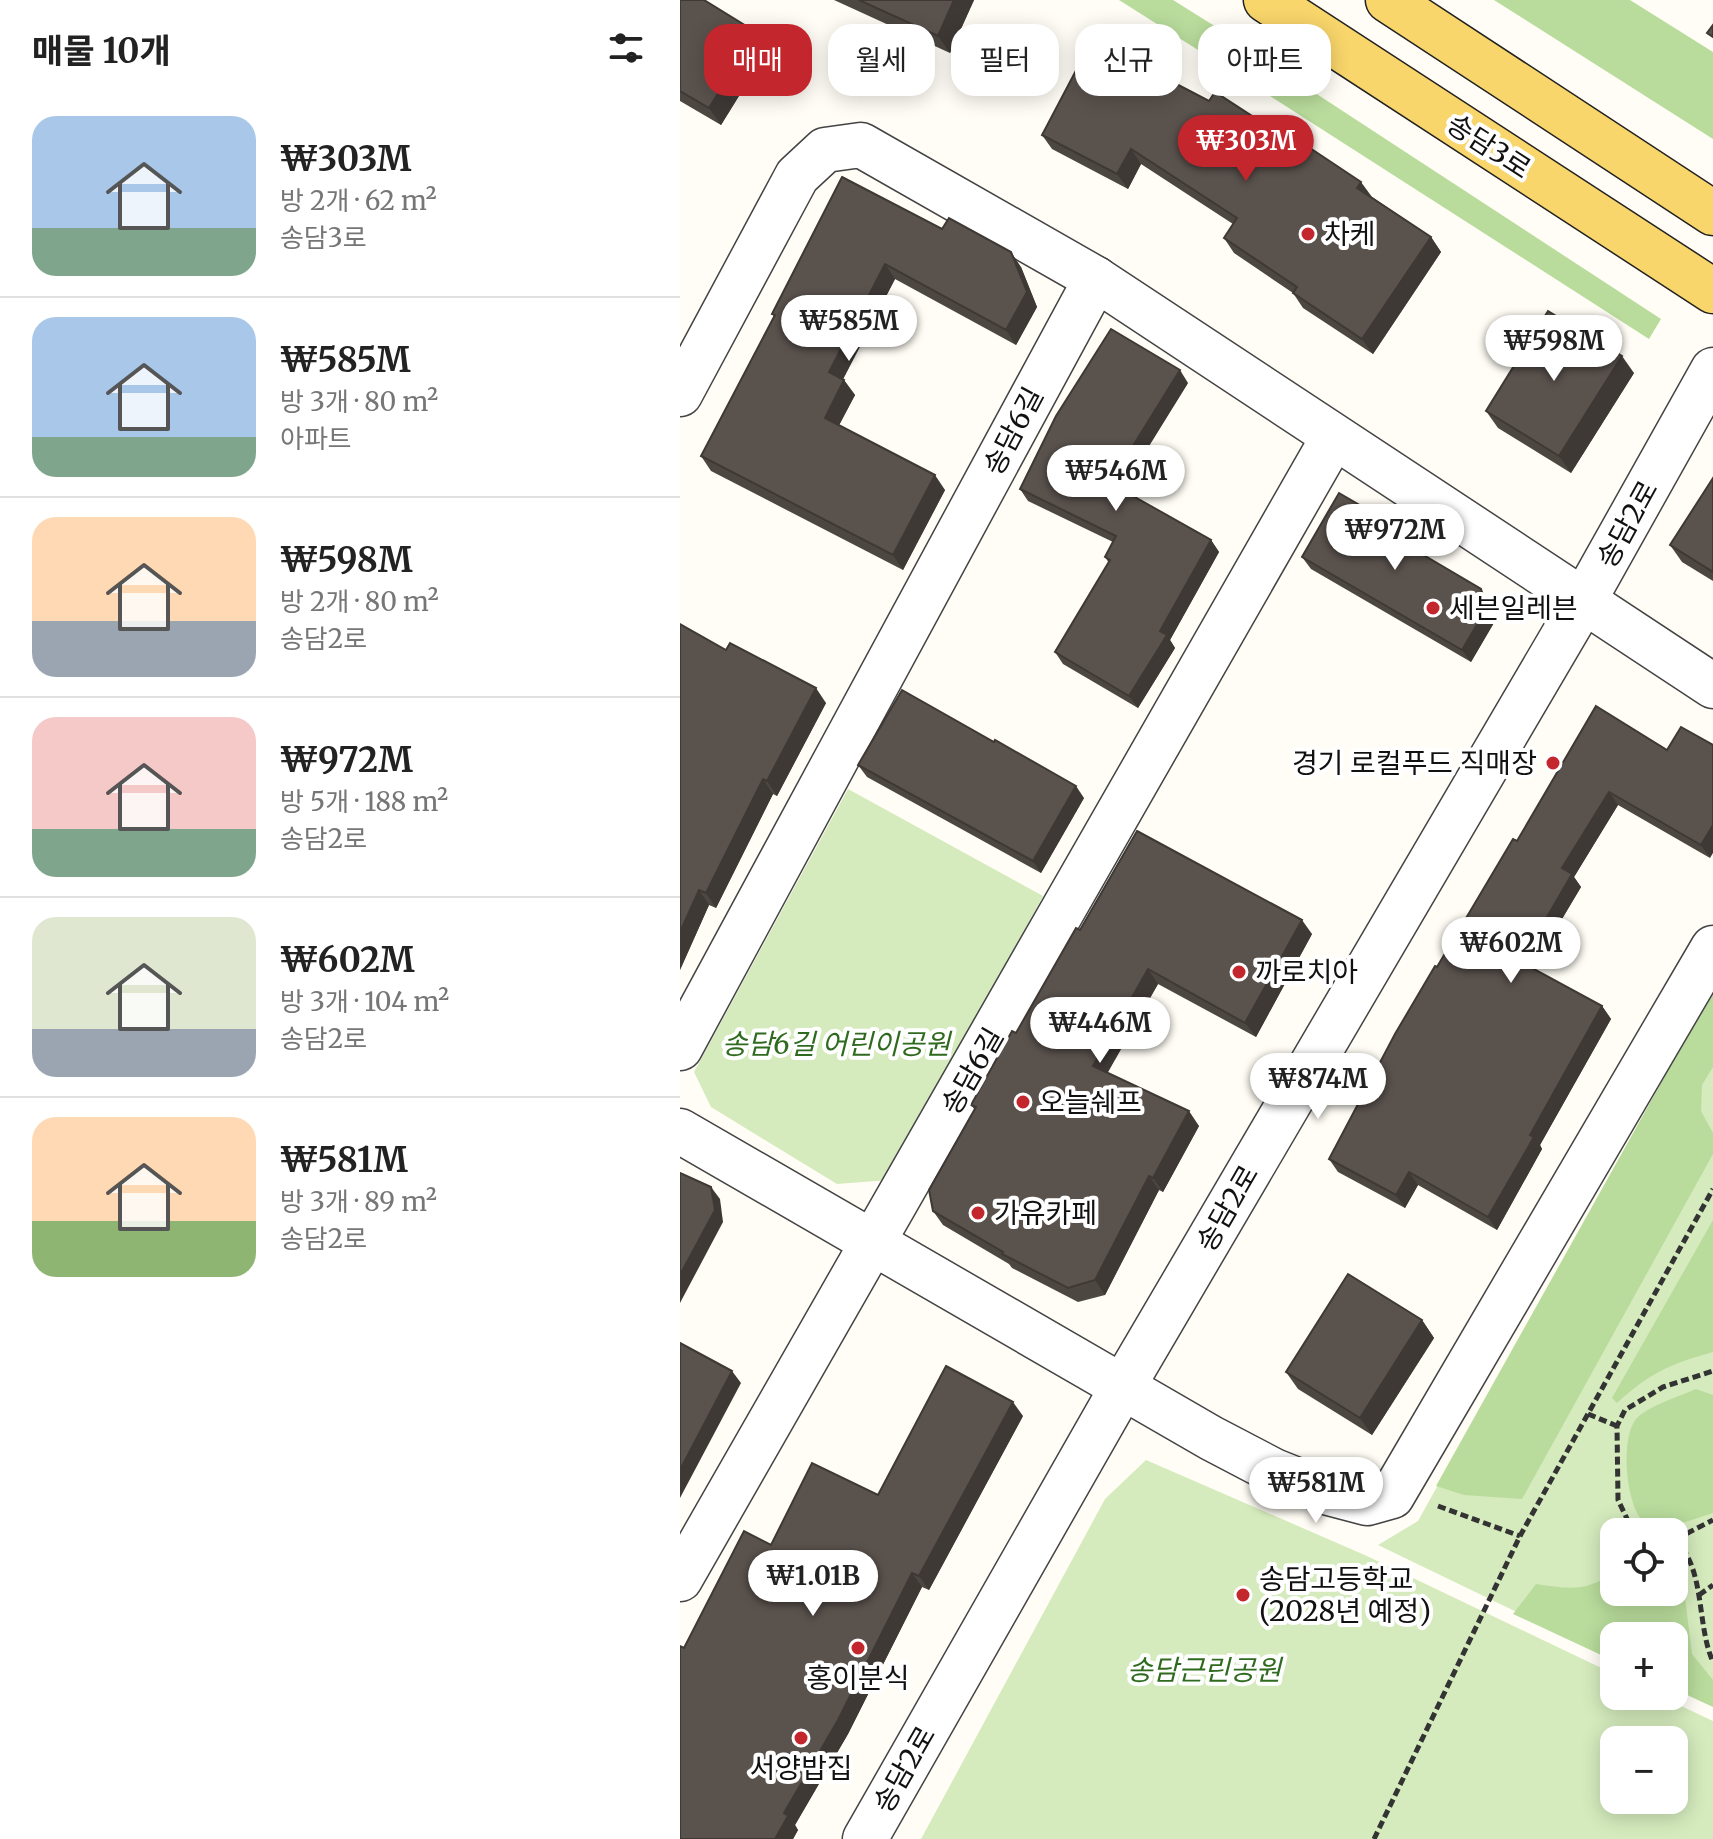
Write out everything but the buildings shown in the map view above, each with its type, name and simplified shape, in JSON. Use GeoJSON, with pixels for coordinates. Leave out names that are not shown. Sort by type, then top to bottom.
{"type":"FeatureCollection","features":[{"type":"Feature","properties":{"kind":"main road","name":"송담3로"},"geometry":{"type":"LineString","coordinates":[[1266,0],[1713,291]]}},
{"type":"Feature","properties":{"kind":"main road"},"geometry":{"type":"LineString","coordinates":[[1388,0],[1713,213]]}},
{"type":"Feature","properties":{"kind":"street"},"geometry":{"type":"LineString","coordinates":[[680,394],[797,176],[825,150],[861,145],[1096,279],[1713,686]]}},
{"type":"Feature","properties":{"kind":"street","name":"송담6길"},"geometry":{"type":"LineString","coordinates":[[680,1048],[1096,279]]}},
{"type":"Feature","properties":{"kind":"street","name":"송담2로"},"geometry":{"type":"LineString","coordinates":[[865,1839],[1122,1388],[1583,602],[1713,370]]}},
{"type":"Feature","properties":{"kind":"street","name":"송담6길"},"geometry":{"type":"LineString","coordinates":[[680,1579],[1333,438]]}},
{"type":"Feature","properties":{"kind":"street"},"geometry":{"type":"LineString","coordinates":[[680,1131],[1211,1438],[1288,1477],[1367,1503],[1392,1496],[1713,948]]}},
{"type":"Feature","properties":{"kind":"path"},"geometry":{"type":"LineString","coordinates":[[1374,1839],[1520,1536],[1713,1189]]}},
{"type":"Feature","properties":{"kind":"path"},"geometry":{"type":"LineString","coordinates":[[1627,1518],[1618,1500],[1617,1426],[1625,1410],[1663,1387],[1713,1371]]}},
{"type":"Feature","properties":{"kind":"path"},"geometry":{"type":"LineString","coordinates":[[1588,1414],[1617,1426]]}},
{"type":"Feature","properties":{"kind":"path"},"geometry":{"type":"LineString","coordinates":[[1433,1505],[1520,1536]]}},
{"type":"Feature","properties":{"kind":"path"},"geometry":{"type":"LineString","coordinates":[[1688,1532],[1713,1520]]}},
{"type":"Feature","properties":{"kind":"path"},"geometry":{"type":"LineString","coordinates":[[1688,1559],[1699,1595],[1704,1642],[1713,1662]]}},
{"type":"Feature","properties":{"kind":"path"},"geometry":{"type":"LineString","coordinates":[[1699,1595],[1713,1585]]}},
{"type":"Feature","properties":{"kind":"green space"},"geometry":{"type":"Polygon","coordinates":[[[1119,0],[1173,0],[1211,24],[1198,24],[1198,50],[1182,40],[1182,24],[1157,24],[1119,0]]]}},
{"type":"Feature","properties":{"kind":"green space"},"geometry":{"type":"Polygon","coordinates":[[[1494,0],[1630,0],[1713,52],[1713,139],[1494,0]]]}},
{"type":"Feature","properties":{"kind":"green space"},"geometry":{"type":"Polygon","coordinates":[[[1270,96],[1320,96],[1661,319],[1649,339],[1270,96]]]}},
{"type":"Feature","properties":{"kind":"green space","name":"송담6길 어린이공원"},"geometry":{"type":"Polygon","coordinates":[[[848,789],[1043,896],[889,1180],[837,1184],[711,1107],[694,1072],[848,789]]]}},
{"type":"Feature","properties":{"kind":"green space"},"geometry":{"type":"Polygon","coordinates":[[[1713,990],[1713,1707],[1688,1661],[1688,1622],[1600,1622],[1600,1652],[1378,1545],[1418,1521],[1713,990]]]}},
{"type":"Feature","properties":{"kind":"green space"},"geometry":{"type":"Polygon","coordinates":[[[1713,990],[1713,1067],[1702,1085],[1701,1111],[1713,1133],[1713,1154],[1522,1499],[1464,1495],[1436,1486],[1713,990]]]}},
{"type":"Feature","properties":{"kind":"green space"},"geometry":{"type":"Polygon","coordinates":[[[1713,1220],[1713,1352],[1661,1371],[1617,1403],[1612,1398],[1713,1220]]]}},
{"type":"Feature","properties":{"kind":"green space"},"geometry":{"type":"Polygon","coordinates":[[[1696,1389],[1713,1395],[1713,1513],[1688,1521],[1688,1518],[1641,1518],[1638,1514],[1632,1501],[1627,1469],[1629,1437],[1639,1416],[1696,1389]]]}},
{"type":"Feature","properties":{"kind":"green space","name":"송담근린공원"},"geometry":{"type":"Polygon","coordinates":[[[1146,1460],[1367,1556],[1600,1667],[1600,1710],[1688,1709],[1713,1721],[1713,1839],[921,1839],[1105,1499],[1146,1460]]]}},
{"type":"Feature","properties":{"kind":"green space"},"geometry":{"type":"Polygon","coordinates":[[[1600,1580],[1600,1606],[1686,1606],[1692,1654],[1713,1680],[1713,1707],[1688,1695],[1688,1622],[1600,1622],[1600,1654],[1513,1614],[1536,1584],[1577,1587],[1600,1580]]]}},
{"type":"Feature","properties":{"kind":"place","name":"차케"},"geometry":{"type":"Point","coordinates":[1308,234]}},
{"type":"Feature","properties":{"kind":"place","name":"세븐일레븐"},"geometry":{"type":"Point","coordinates":[1433,608]}},
{"type":"Feature","properties":{"kind":"place","name":"경기 로컬푸드 직매장"},"geometry":{"type":"Point","coordinates":[1553,763]}},
{"type":"Feature","properties":{"kind":"place","name":"까로치아"},"geometry":{"type":"Point","coordinates":[1239,972]}},
{"type":"Feature","properties":{"kind":"place","name":"오늘쉐프"},"geometry":{"type":"Point","coordinates":[1023,1102]}},
{"type":"Feature","properties":{"kind":"place","name":"가유카페"},"geometry":{"type":"Point","coordinates":[978,1213]}},
{"type":"Feature","properties":{"kind":"place","name":"송담고등학교 (2028년 예정)"},"geometry":{"type":"Point","coordinates":[1243,1595]}},
{"type":"Feature","properties":{"kind":"place","name":"홍이분식"},"geometry":{"type":"Point","coordinates":[858,1648]}},
{"type":"Feature","properties":{"kind":"place","name":"서양밥집"},"geometry":{"type":"Point","coordinates":[801,1738]}}]}
